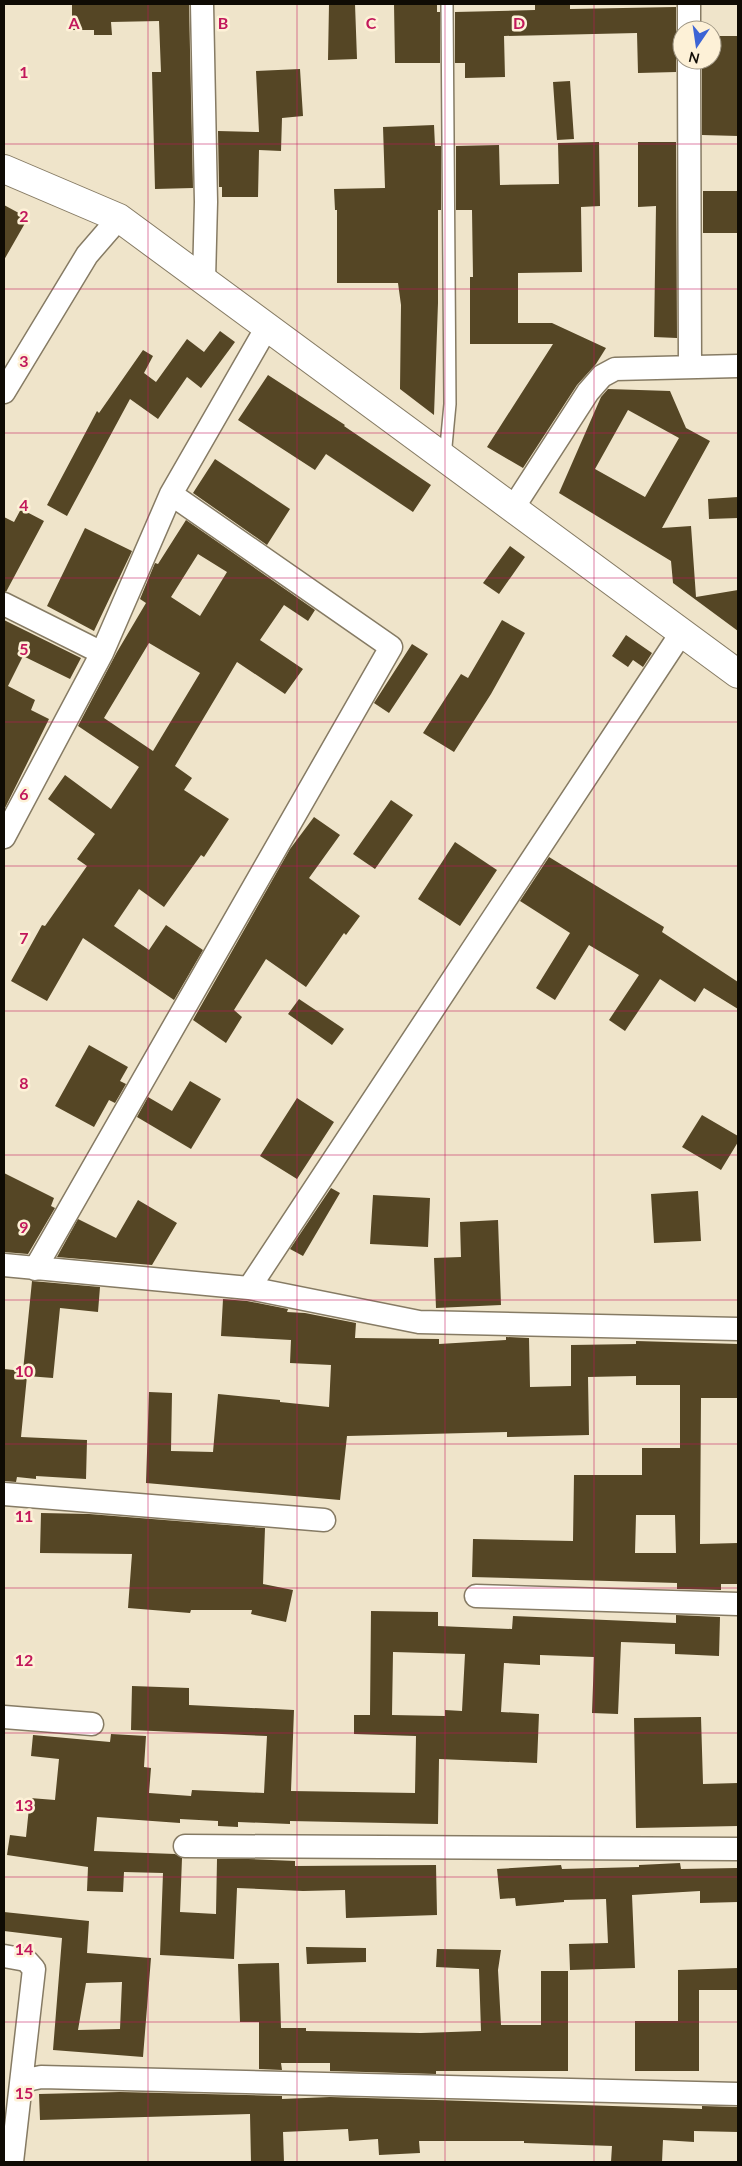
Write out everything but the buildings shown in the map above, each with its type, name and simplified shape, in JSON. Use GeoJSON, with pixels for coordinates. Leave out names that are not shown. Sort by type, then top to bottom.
{"type":"FeatureCollection","features":[{"type":"Feature","properties":{"kind":"street"},"geometry":{"type":"LineString","coordinates":[[202,4],[206,202],[204,280]]}},
{"type":"Feature","properties":{"kind":"street"},"geometry":{"type":"LineString","coordinates":[[689,4],[689,20]]}},
{"type":"Feature","properties":{"kind":"street"},"geometry":{"type":"LineString","coordinates":[[689,70],[690,367]]}},
{"type":"Feature","properties":{"kind":"street"},"geometry":{"type":"LineString","coordinates":[[4,169],[119,218],[738,674]]}},
{"type":"Feature","properties":{"kind":"street"},"geometry":{"type":"LineString","coordinates":[[4,392],[87,255],[119,218]]}},
{"type":"Feature","properties":{"kind":"street"},"geometry":{"type":"LineString","coordinates":[[4,837],[102,653],[172,494],[268,328]]}},
{"type":"Feature","properties":{"kind":"street"},"geometry":{"type":"LineString","coordinates":[[514,508],[570,419],[588,392],[602,376],[615,369],[738,366]]}},
{"type":"Feature","properties":{"kind":"street"},"geometry":{"type":"LineString","coordinates":[[35,1269],[391,647],[172,494]]}},
{"type":"Feature","properties":{"kind":"street"},"geometry":{"type":"LineString","coordinates":[[4,604],[102,653]]}},
{"type":"Feature","properties":{"kind":"street"},"geometry":{"type":"LineString","coordinates":[[249,1288],[682,632]]}},
{"type":"Feature","properties":{"kind":"street"},"geometry":{"type":"LineString","coordinates":[[4,1266],[249,1288],[420,1322],[738,1329]]}},
{"type":"Feature","properties":{"kind":"street"},"geometry":{"type":"LineString","coordinates":[[4,1494],[324,1520]]}},
{"type":"Feature","properties":{"kind":"street"},"geometry":{"type":"LineString","coordinates":[[476,1596],[738,1604]]}},
{"type":"Feature","properties":{"kind":"street"},"geometry":{"type":"LineString","coordinates":[[4,1717],[92,1724]]}},
{"type":"Feature","properties":{"kind":"street"},"geometry":{"type":"LineString","coordinates":[[185,1846],[738,1849]]}},
{"type":"Feature","properties":{"kind":"street"},"geometry":{"type":"LineString","coordinates":[[4,1956],[26,1960],[34,1968],[12,2162]]}},
{"type":"Feature","properties":{"kind":"street"},"geometry":{"type":"LineString","coordinates":[[22,2081],[41,2077],[738,2094]]}},
{"type":"Feature","properties":{"kind":"lane"},"geometry":{"type":"LineString","coordinates":[[445,458],[450,404],[447,4]]}}]}
